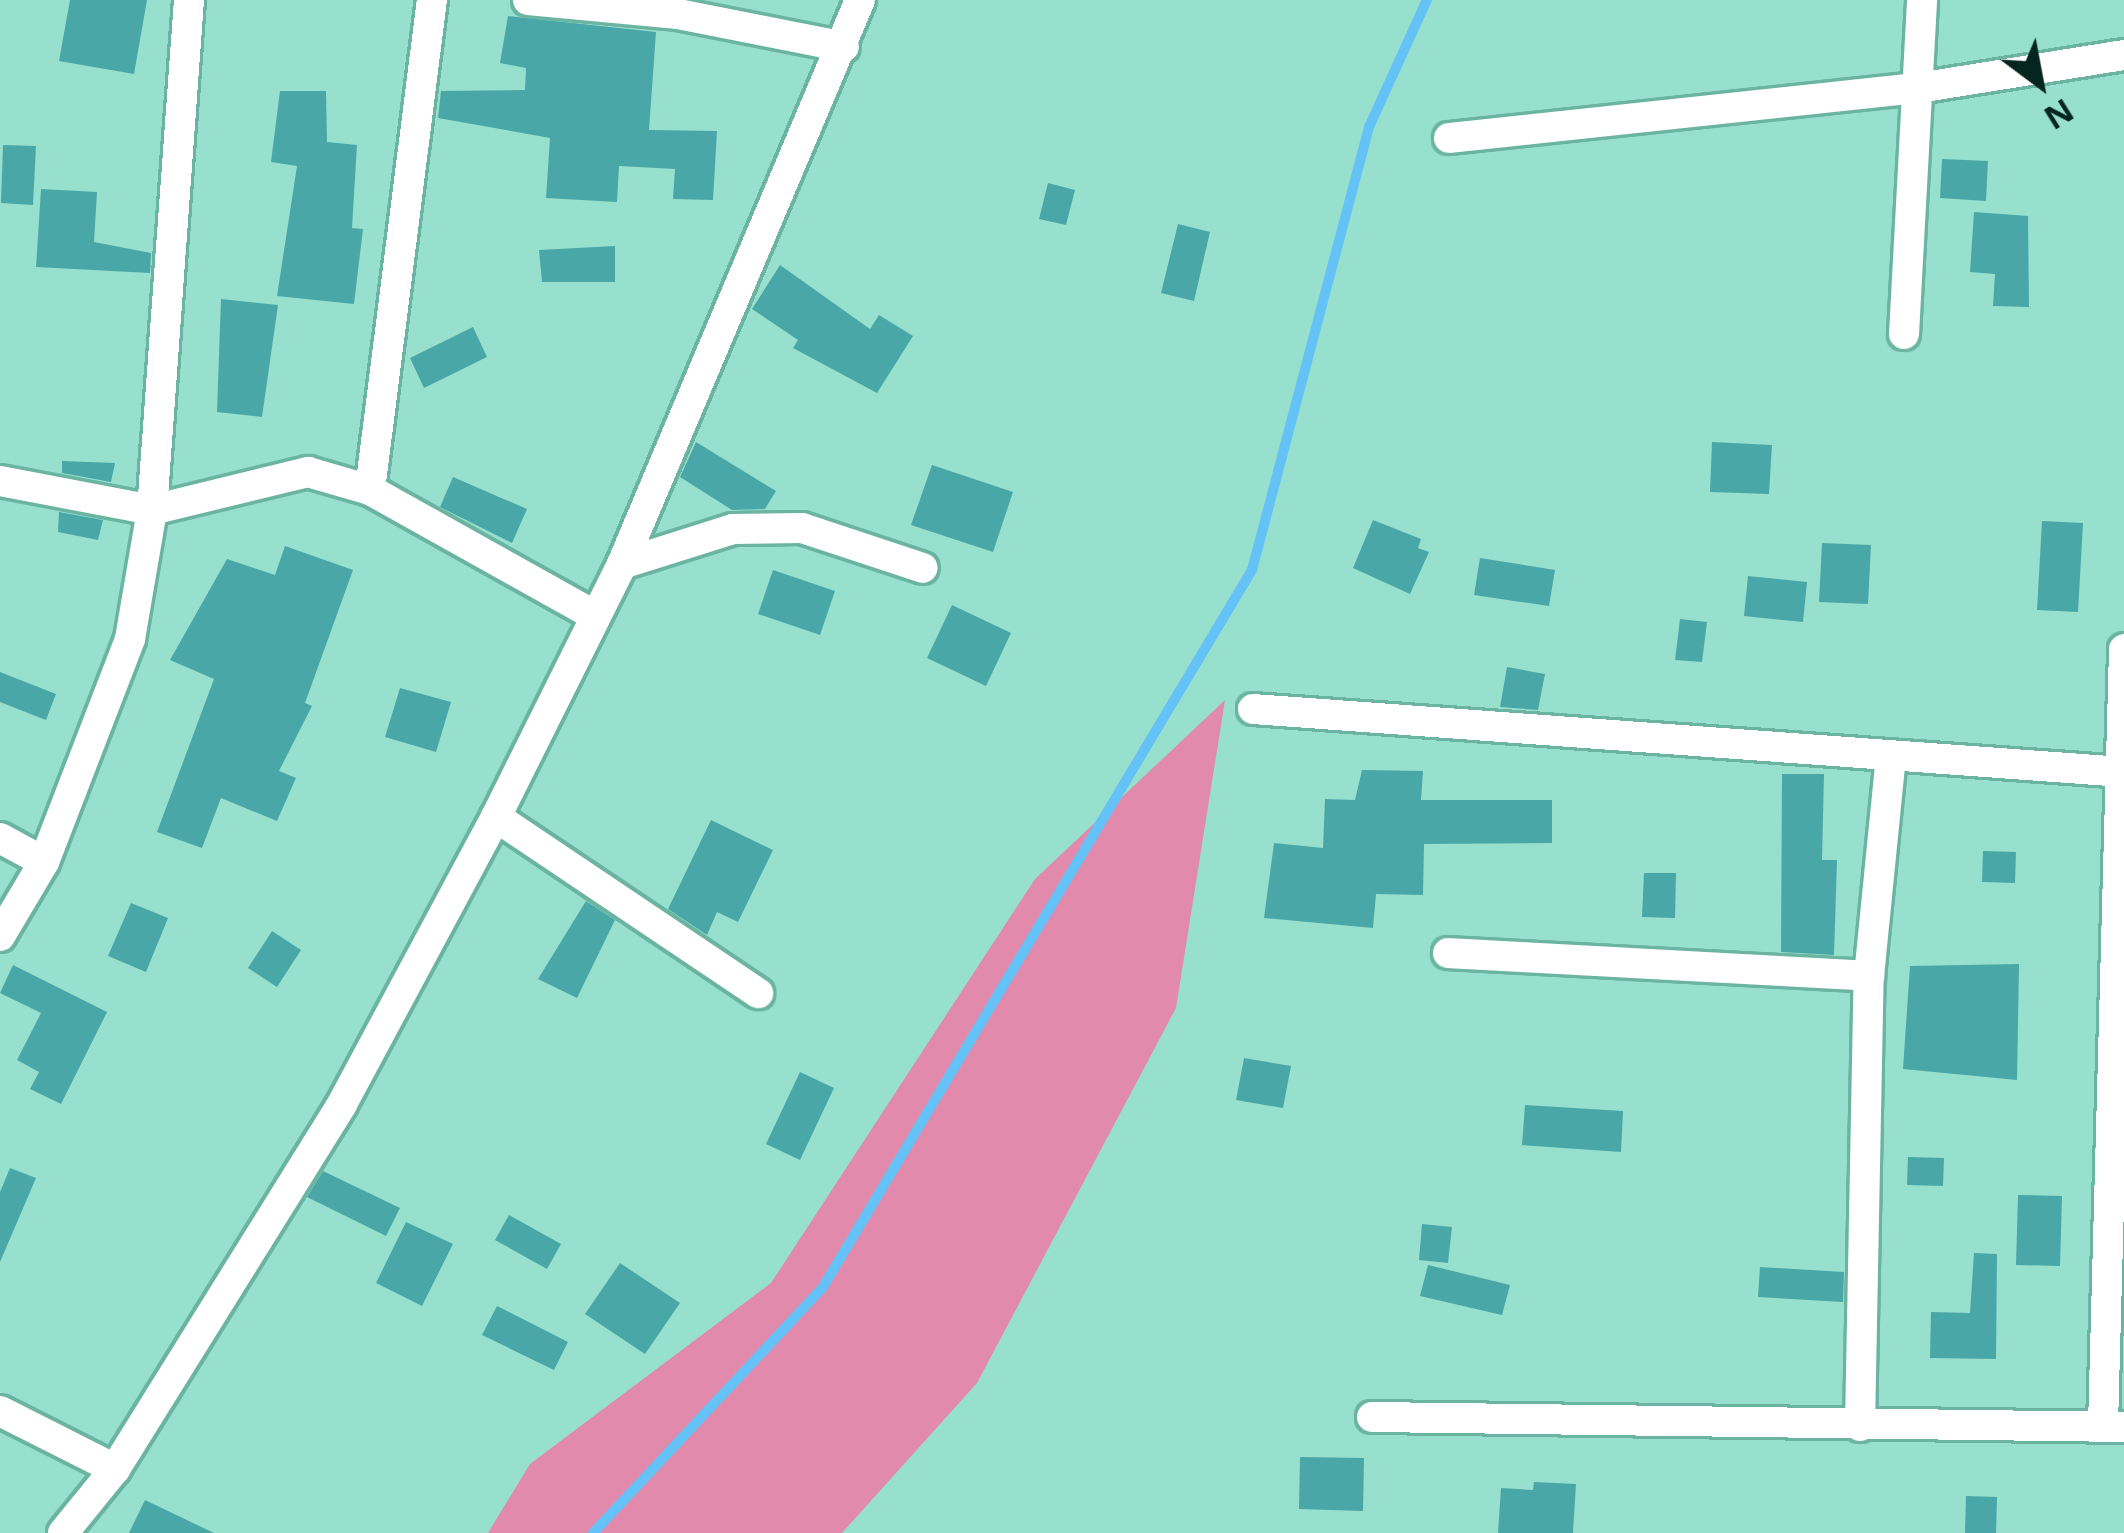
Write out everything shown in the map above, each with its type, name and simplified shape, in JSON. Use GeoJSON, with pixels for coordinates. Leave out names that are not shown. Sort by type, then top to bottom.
{"type":"FeatureCollection","features":[{"type":"Feature","properties":{"kind":"street"},"geometry":{"type":"LineString","coordinates":[[0,936],[44,862],[130,639],[152,510],[189,0]]}},
{"type":"Feature","properties":{"kind":"street"},"geometry":{"type":"LineString","coordinates":[[370,490],[431,0]]}},
{"type":"Feature","properties":{"kind":"street"},"geometry":{"type":"LineString","coordinates":[[528,0],[678,14],[844,46]]}},
{"type":"Feature","properties":{"kind":"street"},"geometry":{"type":"LineString","coordinates":[[63,1533],[115,1468],[342,1104],[496,817],[622,564],[860,0]]}},
{"type":"Feature","properties":{"kind":"street"},"geometry":{"type":"LineString","coordinates":[[1904,334],[1922,0]]}},
{"type":"Feature","properties":{"kind":"street"},"geometry":{"type":"LineString","coordinates":[[1449,138],[1918,88],[2124,56]]}},
{"type":"Feature","properties":{"kind":"street"},"geometry":{"type":"LineString","coordinates":[[0,481],[152,510],[308,472],[370,490],[596,616]]}},
{"type":"Feature","properties":{"kind":"street"},"geometry":{"type":"LineString","coordinates":[[622,564],[733,529],[802,528],[923,568]]}},
{"type":"Feature","properties":{"kind":"street"},"geometry":{"type":"LineString","coordinates":[[1372,1417],[1540,1413],[1860,1426],[2114,1426],[2124,649]]}},
{"type":"Feature","properties":{"kind":"street"},"geometry":{"type":"LineString","coordinates":[[1253,709],[2120,771]]}},
{"type":"Feature","properties":{"kind":"street"},"geometry":{"type":"LineString","coordinates":[[1860,1426],[1869,976],[1891,757]]}},
{"type":"Feature","properties":{"kind":"street"},"geometry":{"type":"LineString","coordinates":[[496,817],[758,994]]}},
{"type":"Feature","properties":{"kind":"street"},"geometry":{"type":"LineString","coordinates":[[0,838],[44,862]]}},
{"type":"Feature","properties":{"kind":"street"},"geometry":{"type":"LineString","coordinates":[[1448,953],[1869,976]]}},
{"type":"Feature","properties":{"kind":"street"},"geometry":{"type":"LineString","coordinates":[[0,1411],[115,1468]]}},
{"type":"Feature","properties":{"kind":"shaded area"},"geometry":{"type":"Polygon","coordinates":[[[1225,700],[1176,1008],[977,1383],[842,1533],[488,1533],[530,1464],[771,1283],[1035,879],[1225,700]]]}},
{"type":"Feature","properties":{"kind":"building"},"geometry":{"type":"Polygon","coordinates":[[[70,0],[147,0],[134,74],[59,61],[70,0]]]}},
{"type":"Feature","properties":{"kind":"building"},"geometry":{"type":"Polygon","coordinates":[[[508,16],[656,32],[649,130],[717,131],[713,200],[673,199],[675,169],[619,166],[617,202],[546,198],[550,138],[438,118],[441,91],[525,90],[526,68],[500,63],[508,16]]]}},
{"type":"Feature","properties":{"kind":"building"},"geometry":{"type":"Polygon","coordinates":[[[280,91],[326,91],[327,142],[357,145],[352,228],[363,229],[354,304],[277,296],[297,166],[271,162],[280,91]]]}},
{"type":"Feature","properties":{"kind":"building"},"geometry":{"type":"Polygon","coordinates":[[[3,145],[36,146],[33,205],[1,203],[3,145]]]}},
{"type":"Feature","properties":{"kind":"building"},"geometry":{"type":"Polygon","coordinates":[[[1942,159],[1988,161],[1986,201],[1940,198],[1942,159]]]}},
{"type":"Feature","properties":{"kind":"building"},"geometry":{"type":"Polygon","coordinates":[[[1048,183],[1075,190],[1066,225],[1039,219],[1048,183]]]}},
{"type":"Feature","properties":{"kind":"building"},"geometry":{"type":"Polygon","coordinates":[[[41,189],[97,192],[94,242],[151,253],[150,273],[36,267],[41,189]]]}},
{"type":"Feature","properties":{"kind":"building"},"geometry":{"type":"Polygon","coordinates":[[[1974,212],[2028,216],[2029,307],[1993,306],[1995,274],[1970,272],[1974,212]]]}},
{"type":"Feature","properties":{"kind":"building"},"geometry":{"type":"Polygon","coordinates":[[[1178,224],[1210,232],[1194,301],[1161,293],[1178,224]]]}},
{"type":"Feature","properties":{"kind":"building"},"geometry":{"type":"Polygon","coordinates":[[[615,246],[615,282],[542,282],[539,250],[615,246]]]}},
{"type":"Feature","properties":{"kind":"building"},"geometry":{"type":"Polygon","coordinates":[[[780,265],[870,329],[879,315],[913,336],[877,393],[793,348],[798,340],[752,309],[780,265]]]}},
{"type":"Feature","properties":{"kind":"building"},"geometry":{"type":"Polygon","coordinates":[[[221,299],[278,305],[262,417],[217,412],[221,299]]]}},
{"type":"Feature","properties":{"kind":"building"},"geometry":{"type":"Polygon","coordinates":[[[473,327],[487,357],[424,388],[410,358],[473,327]]]}},
{"type":"Feature","properties":{"kind":"building"},"geometry":{"type":"Polygon","coordinates":[[[696,442],[776,491],[765,509],[732,510],[680,477],[696,442]]]}},
{"type":"Feature","properties":{"kind":"building"},"geometry":{"type":"Polygon","coordinates":[[[1712,442],[1772,445],[1769,494],[1710,492],[1712,442]]]}},
{"type":"Feature","properties":{"kind":"building"},"geometry":{"type":"Polygon","coordinates":[[[62,461],[115,463],[111,482],[62,473],[62,461]]]}},
{"type":"Feature","properties":{"kind":"building"},"geometry":{"type":"Polygon","coordinates":[[[932,465],[1013,492],[993,552],[911,525],[932,465]]]}},
{"type":"Feature","properties":{"kind":"building"},"geometry":{"type":"Polygon","coordinates":[[[453,477],[527,509],[512,543],[440,507],[453,477]]]}},
{"type":"Feature","properties":{"kind":"building"},"geometry":{"type":"Polygon","coordinates":[[[59,512],[103,520],[98,540],[58,532],[59,512]]]}},
{"type":"Feature","properties":{"kind":"building"},"geometry":{"type":"Polygon","coordinates":[[[1373,520],[1421,539],[1418,548],[1429,552],[1410,594],[1353,568],[1373,520]]]}},
{"type":"Feature","properties":{"kind":"building"},"geometry":{"type":"Polygon","coordinates":[[[2042,521],[2083,523],[2078,612],[2037,610],[2042,521]]]}},
{"type":"Feature","properties":{"kind":"building"},"geometry":{"type":"Polygon","coordinates":[[[1822,543],[1871,545],[1868,604],[1819,602],[1822,543]]]}},
{"type":"Feature","properties":{"kind":"building"},"geometry":{"type":"Polygon","coordinates":[[[285,546],[353,570],[305,703],[312,706],[279,771],[296,778],[277,821],[221,798],[202,848],[157,832],[214,679],[170,660],[227,559],[275,575],[285,546]]]}},
{"type":"Feature","properties":{"kind":"building"},"geometry":{"type":"Polygon","coordinates":[[[1480,558],[1555,570],[1549,606],[1474,595],[1480,558]]]}},
{"type":"Feature","properties":{"kind":"building"},"geometry":{"type":"Polygon","coordinates":[[[773,570],[835,591],[820,635],[758,614],[773,570]]]}},
{"type":"Feature","properties":{"kind":"building"},"geometry":{"type":"Polygon","coordinates":[[[1748,576],[1807,582],[1803,622],[1744,616],[1748,576]]]}},
{"type":"Feature","properties":{"kind":"building"},"geometry":{"type":"Polygon","coordinates":[[[952,605],[1011,633],[986,686],[927,658],[952,605]]]}},
{"type":"Feature","properties":{"kind":"building"},"geometry":{"type":"Polygon","coordinates":[[[1680,619],[1707,622],[1702,662],[1675,660],[1680,619]]]}},
{"type":"Feature","properties":{"kind":"building"},"geometry":{"type":"Polygon","coordinates":[[[1507,667],[1545,674],[1538,710],[1500,707],[1507,667]]]}},
{"type":"Feature","properties":{"kind":"building"},"geometry":{"type":"Polygon","coordinates":[[[0,672],[56,694],[46,720],[0,702],[0,672]]]}},
{"type":"Feature","properties":{"kind":"building"},"geometry":{"type":"Polygon","coordinates":[[[400,688],[451,702],[436,752],[385,737],[400,688]]]}},
{"type":"Feature","properties":{"kind":"building"},"geometry":{"type":"Polygon","coordinates":[[[1362,770],[1423,771],[1421,800],[1552,800],[1552,843],[1424,844],[1423,895],[1376,894],[1373,928],[1264,918],[1274,843],[1323,848],[1325,799],[1355,800],[1362,770]]]}},
{"type":"Feature","properties":{"kind":"building"},"geometry":{"type":"Polygon","coordinates":[[[1782,774],[1824,774],[1822,860],[1837,860],[1834,955],[1781,952],[1782,774]]]}},
{"type":"Feature","properties":{"kind":"building"},"geometry":{"type":"Polygon","coordinates":[[[711,820],[773,850],[738,922],[717,912],[707,935],[668,909],[711,820]]]}},
{"type":"Feature","properties":{"kind":"building"},"geometry":{"type":"Polygon","coordinates":[[[1983,851],[2016,852],[2015,883],[1982,882],[1983,851]]]}},
{"type":"Feature","properties":{"kind":"building"},"geometry":{"type":"Polygon","coordinates":[[[1644,873],[1676,873],[1675,918],[1642,917],[1644,873]]]}},
{"type":"Feature","properties":{"kind":"building"},"geometry":{"type":"Polygon","coordinates":[[[586,901],[615,920],[577,998],[538,979],[586,901]]]}},
{"type":"Feature","properties":{"kind":"building"},"geometry":{"type":"Polygon","coordinates":[[[131,903],[168,918],[146,972],[108,956],[131,903]]]}},
{"type":"Feature","properties":{"kind":"building"},"geometry":{"type":"Polygon","coordinates":[[[272,931],[301,950],[277,987],[248,968],[272,931]]]}},
{"type":"Feature","properties":{"kind":"building"},"geometry":{"type":"Polygon","coordinates":[[[2019,964],[2017,1080],[1903,1069],[1910,966],[2019,964]]]}},
{"type":"Feature","properties":{"kind":"building"},"geometry":{"type":"Polygon","coordinates":[[[13,965],[107,1012],[61,1104],[30,1089],[39,1072],[17,1060],[41,1013],[0,993],[13,965]]]}},
{"type":"Feature","properties":{"kind":"building"},"geometry":{"type":"Polygon","coordinates":[[[1244,1058],[1291,1066],[1283,1108],[1236,1100],[1244,1058]]]}},
{"type":"Feature","properties":{"kind":"building"},"geometry":{"type":"Polygon","coordinates":[[[800,1072],[834,1088],[800,1160],[766,1144],[800,1072]]]}},
{"type":"Feature","properties":{"kind":"building"},"geometry":{"type":"Polygon","coordinates":[[[1525,1105],[1623,1111],[1621,1152],[1522,1145],[1525,1105]]]}},
{"type":"Feature","properties":{"kind":"building"},"geometry":{"type":"Polygon","coordinates":[[[1908,1157],[1944,1158],[1943,1186],[1907,1185],[1908,1157]]]}},
{"type":"Feature","properties":{"kind":"building"},"geometry":{"type":"Polygon","coordinates":[[[10,1168],[36,1178],[0,1262],[0,1192],[10,1168]]]}},
{"type":"Feature","properties":{"kind":"building"},"geometry":{"type":"Polygon","coordinates":[[[323,1171],[400,1208],[386,1236],[307,1197],[323,1171]]]}},
{"type":"Feature","properties":{"kind":"building"},"geometry":{"type":"Polygon","coordinates":[[[2018,1195],[2062,1196],[2060,1266],[2016,1265],[2018,1195]]]}},
{"type":"Feature","properties":{"kind":"building"},"geometry":{"type":"Polygon","coordinates":[[[509,1215],[561,1244],[547,1269],[495,1240],[509,1215]]]}},
{"type":"Feature","properties":{"kind":"building"},"geometry":{"type":"Polygon","coordinates":[[[406,1222],[453,1244],[422,1306],[376,1283],[406,1222]]]}},
{"type":"Feature","properties":{"kind":"building"},"geometry":{"type":"Polygon","coordinates":[[[1422,1224],[1452,1227],[1448,1263],[1419,1260],[1422,1224]]]}},
{"type":"Feature","properties":{"kind":"building"},"geometry":{"type":"Polygon","coordinates":[[[1974,1253],[1997,1254],[1996,1359],[1930,1358],[1931,1312],[1970,1313],[1974,1253]]]}},
{"type":"Feature","properties":{"kind":"building"},"geometry":{"type":"Polygon","coordinates":[[[620,1263],[680,1303],[645,1354],[585,1314],[620,1263]]]}},
{"type":"Feature","properties":{"kind":"building"},"geometry":{"type":"Polygon","coordinates":[[[1428,1265],[1510,1285],[1502,1315],[1420,1296],[1428,1265]]]}},
{"type":"Feature","properties":{"kind":"building"},"geometry":{"type":"Polygon","coordinates":[[[1760,1267],[1844,1272],[1843,1302],[1758,1297],[1760,1267]]]}},
{"type":"Feature","properties":{"kind":"building"},"geometry":{"type":"Polygon","coordinates":[[[497,1306],[568,1342],[554,1370],[482,1335],[497,1306]]]}},
{"type":"Feature","properties":{"kind":"building"},"geometry":{"type":"Polygon","coordinates":[[[1300,1457],[1364,1458],[1363,1511],[1299,1509],[1300,1457]]]}},
{"type":"Feature","properties":{"kind":"building"},"geometry":{"type":"Polygon","coordinates":[[[1534,1482],[1576,1484],[1573,1533],[1498,1533],[1501,1488],[1533,1490],[1534,1482]]]}},
{"type":"Feature","properties":{"kind":"building"},"geometry":{"type":"Polygon","coordinates":[[[1966,1496],[1997,1497],[1996,1533],[1965,1533],[1966,1496]]]}},
{"type":"Feature","properties":{"kind":"building"},"geometry":{"type":"Polygon","coordinates":[[[145,1500],[214,1533],[129,1533],[145,1500]]]}},
{"type":"Feature","properties":{"kind":"waterway"},"geometry":{"type":"LineString","coordinates":[[593,1533],[823,1287],[1252,570],[1369,127],[1427,0]]}}]}
